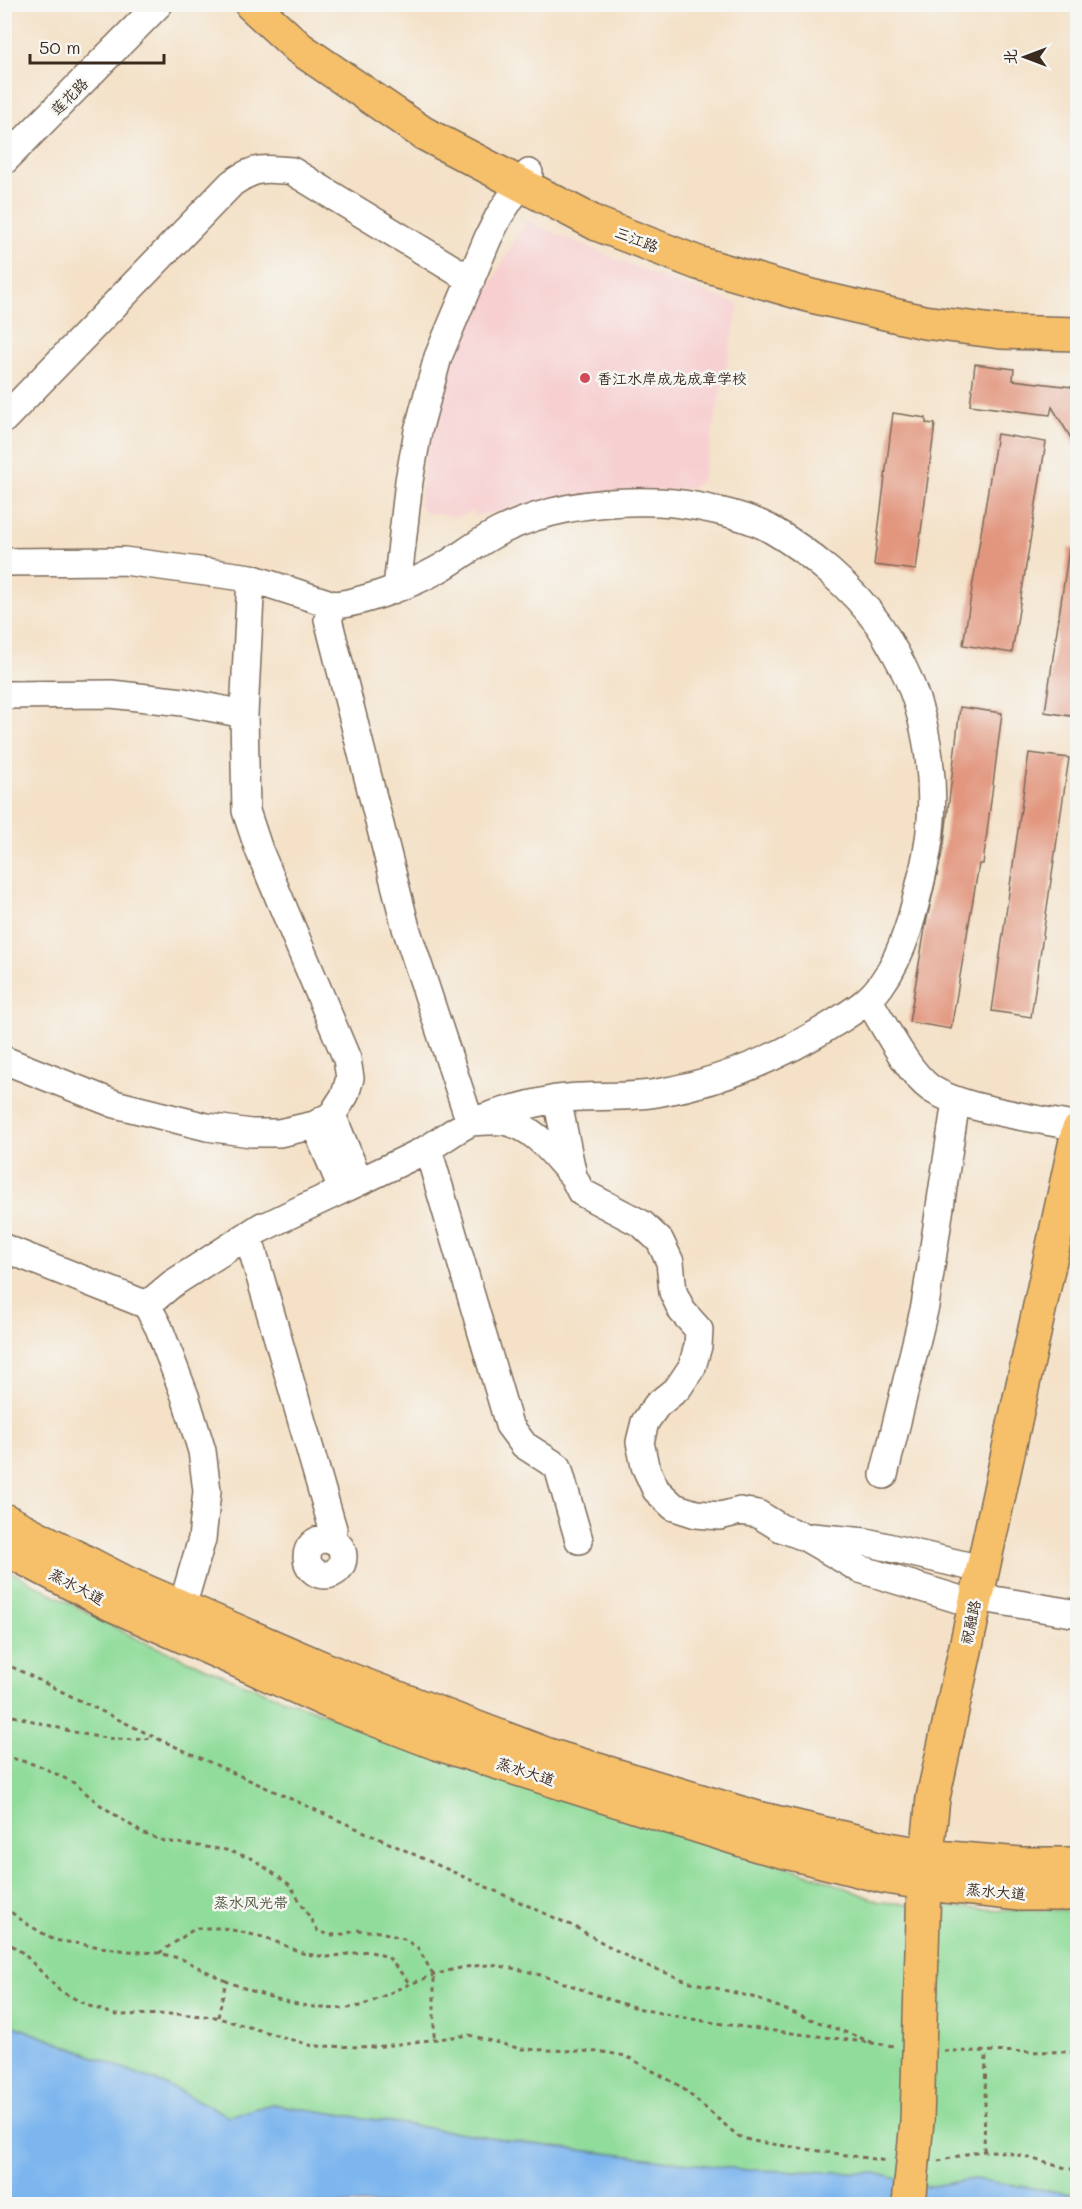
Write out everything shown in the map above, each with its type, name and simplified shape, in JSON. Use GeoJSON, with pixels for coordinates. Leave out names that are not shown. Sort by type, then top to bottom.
{"type":"FeatureCollection","features":[{"type":"Feature","properties":{"kind":"main road","name":"三江路"},"geometry":{"type":"LineString","coordinates":[[251,4],[299,48],[423,133],[526,182],[602,213],[703,251],[814,284],[929,308],[1004,317],[1077,320]]}},
{"type":"Feature","properties":{"kind":"main road","name":"三江路"},"geometry":{"type":"LineString","coordinates":[[279,4],[314,37],[431,120],[526,182],[597,224],[675,254],[811,296],[924,322],[1001,332],[1077,334]]}},
{"type":"Feature","properties":{"kind":"main road","name":"祝融路"},"geometry":{"type":"LineString","coordinates":[[984,1602],[981,1569],[1077,1129]]}},
{"type":"Feature","properties":{"kind":"main road","name":"祝融路"},"geometry":{"type":"LineString","coordinates":[[921,2122],[933,1798],[1077,1224]]}},
{"type":"Feature","properties":{"kind":"main road","name":"蒸水大道"},"geometry":{"type":"LineString","coordinates":[[4,1520],[126,1583],[343,1677],[548,1755],[754,1817],[889,1849],[932,1870],[1020,1894],[1077,1894]]}},
{"type":"Feature","properties":{"kind":"main road","name":"蒸水大道"},"geometry":{"type":"LineString","coordinates":[[4,1548],[109,1603],[330,1702],[436,1743],[758,1845],[886,1877],[932,1870],[1021,1864],[1077,1864]]}},
{"type":"Feature","properties":{"kind":"main road"},"geometry":{"type":"LineString","coordinates":[[909,2205],[921,2122]]}},
{"type":"Feature","properties":{"kind":"main road"},"geometry":{"type":"LineString","coordinates":[[918,2205],[921,2122]]}},
{"type":"Feature","properties":{"kind":"street","name":"莲花路"},"geometry":{"type":"LineString","coordinates":[[4,143],[140,4]]}},
{"type":"Feature","properties":{"kind":"street","name":"莲花路"},"geometry":{"type":"LineString","coordinates":[[4,161],[159,4]]}},
{"type":"Feature","properties":{"kind":"street"},"geometry":{"type":"LineString","coordinates":[[4,419],[232,183],[248,172],[269,169],[292,171],[471,280]]}},
{"type":"Feature","properties":{"kind":"street"},"geometry":{"type":"LineString","coordinates":[[397,588],[409,481],[418,431],[438,357],[499,216],[526,182]]}},
{"type":"Feature","properties":{"kind":"street"},"geometry":{"type":"LineString","coordinates":[[4,562],[124,561],[251,578],[334,605],[346,604],[397,588],[434,572],[498,532],[529,519],[566,508],[612,503],[659,502],[709,508],[768,528],[806,553],[844,585],[878,623],[901,664],[920,713],[930,763],[931,807],[928,851],[917,897],[900,950],[884,982],[869,1001],[805,1042],[740,1072],[656,1093],[557,1099],[470,1122],[428,1149],[297,1203],[172,1284],[147,1305]]}},
{"type":"Feature","properties":{"kind":"street"},"geometry":{"type":"LineString","coordinates":[[4,1060],[115,1104],[207,1127],[251,1133],[279,1133],[323,1120],[345,1095],[351,1078],[347,1059],[259,850],[246,810],[244,714],[251,578]]}},
{"type":"Feature","properties":{"kind":"street"},"geometry":{"type":"LineString","coordinates":[[334,605],[328,619],[406,928],[470,1122]]}},
{"type":"Feature","properties":{"kind":"street"},"geometry":{"type":"LineString","coordinates":[[4,695],[111,694],[183,702],[244,714]]}},
{"type":"Feature","properties":{"kind":"street"},"geometry":{"type":"LineString","coordinates":[[869,1001],[912,1070],[930,1088],[956,1101],[1077,1129]]}},
{"type":"Feature","properties":{"kind":"street"},"geometry":{"type":"LineString","coordinates":[[571,1166],[583,1118],[596,1107],[628,1096]]}},
{"type":"Feature","properties":{"kind":"street"},"geometry":{"type":"LineString","coordinates":[[557,1099],[571,1166]]}},
{"type":"Feature","properties":{"kind":"street"},"geometry":{"type":"LineString","coordinates":[[884,1475],[925,1306],[956,1101]]}},
{"type":"Feature","properties":{"kind":"street"},"geometry":{"type":"LineString","coordinates":[[516,1109],[538,1122],[553,1137],[571,1166],[581,1192],[642,1224],[660,1241],[670,1262],[673,1292],[682,1311],[699,1330],[699,1346],[692,1367],[678,1388],[657,1406],[645,1422],[640,1442],[645,1466],[656,1490],[674,1506],[696,1515],[720,1516],[740,1511],[758,1515],[781,1528],[805,1537],[860,1569],[984,1602],[1077,1614]]}},
{"type":"Feature","properties":{"kind":"street"},"geometry":{"type":"LineString","coordinates":[[323,1120],[349,1180]]}},
{"type":"Feature","properties":{"kind":"street"},"geometry":{"type":"LineString","coordinates":[[470,1122],[501,1121],[514,1124],[531,1132],[571,1166]]}},
{"type":"Feature","properties":{"kind":"street"},"geometry":{"type":"LineString","coordinates":[[428,1149],[509,1425],[524,1445],[558,1467],[579,1540]]}},
{"type":"Feature","properties":{"kind":"street"},"geometry":{"type":"LineString","coordinates":[[248,1235],[333,1529],[332,1540]]}},
{"type":"Feature","properties":{"kind":"street"},"geometry":{"type":"LineString","coordinates":[[4,1248],[147,1305],[159,1328],[202,1451],[207,1491],[202,1539],[182,1606]]}},
{"type":"Feature","properties":{"kind":"street"},"geometry":{"type":"LineString","coordinates":[[805,1537],[866,1542],[981,1569]]}},
{"type":"Feature","properties":{"kind":"path"},"geometry":{"type":"LineString","coordinates":[[4,1663],[153,1737],[575,1927],[635,1961],[687,1981],[752,1997],[874,2043]]}},
{"type":"Feature","properties":{"kind":"path"},"geometry":{"type":"LineString","coordinates":[[4,1714],[98,1738],[130,1741],[153,1737]]}},
{"type":"Feature","properties":{"kind":"path"},"geometry":{"type":"LineString","coordinates":[[4,1756],[40,1766],[74,1783],[99,1804],[144,1834],[164,1841],[226,1850],[253,1859],[290,1885],[318,1931],[330,1935],[357,1930],[381,1932],[405,1939],[418,1948],[434,1976],[434,2038]]}},
{"type":"Feature","properties":{"kind":"path"},"geometry":{"type":"LineString","coordinates":[[5,1908],[54,1940],[126,1951],[159,1953],[182,1959],[254,1992],[310,2006],[335,2008],[362,2005],[434,1976],[465,1967],[496,1965],[534,1973],[600,1998],[645,2010],[711,2022],[924,2050],[1077,2052]]}},
{"type":"Feature","properties":{"kind":"path"},"geometry":{"type":"LineString","coordinates":[[159,1953],[196,1928],[223,1928],[267,1938],[305,1954],[328,1956],[368,1951],[388,1957],[410,1984]]}},
{"type":"Feature","properties":{"kind":"path"},"geometry":{"type":"LineString","coordinates":[[4,1940],[23,1953],[60,1991],[89,2006],[116,2015],[178,2014],[218,2017],[313,2046],[375,2047],[470,2035],[521,2049],[603,2052],[626,2056],[680,2086],[738,2136],[752,2141],[888,2161]]}},
{"type":"Feature","properties":{"kind":"path"},"geometry":{"type":"LineString","coordinates":[[218,2017],[226,1981]]}},
{"type":"Feature","properties":{"kind":"path"},"geometry":{"type":"LineString","coordinates":[[984,2151],[986,2052]]}},
{"type":"Feature","properties":{"kind":"path"},"geometry":{"type":"LineString","coordinates":[[930,2163],[984,2151],[1077,2170]]}},
{"type":"Feature","properties":{"kind":"shaded area","name":"香江水岸成龙成章学校"},"geometry":{"type":"Polygon","coordinates":[[[526,220],[620,261],[739,304],[705,470],[700,482],[691,489],[600,495],[475,516],[474,510],[458,517],[424,512],[419,505],[426,456],[441,398],[455,358],[471,320],[526,220]]]}},
{"type":"Feature","properties":{"kind":"green space","name":"蒸水风光带"},"geometry":{"type":"Polygon","coordinates":[[[4,1568],[139,1640],[252,1687],[455,1762],[816,1876],[880,1902],[1003,1910],[1077,1910],[1077,2195],[974,2179],[927,2187],[875,2173],[747,2170],[554,2147],[272,2104],[229,2116],[169,2086],[5,2022],[4,1568]]]}},
{"type":"Feature","properties":{"kind":"water"},"geometry":{"type":"Polygon","coordinates":[[[4,2022],[169,2086],[229,2116],[272,2104],[554,2147],[747,2170],[875,2173],[927,2187],[974,2179],[1077,2195],[1077,2204],[5,2204],[4,2022]]]}},
{"type":"Feature","properties":{"kind":"building"},"geometry":{"type":"Polygon","coordinates":[[[975,364],[1014,369],[1013,380],[1072,387],[1077,394],[1077,448],[1052,407],[1050,415],[970,405],[975,364]]]}},
{"type":"Feature","properties":{"kind":"building"},"geometry":{"type":"Polygon","coordinates":[[[893,413],[926,418],[926,423],[935,424],[916,570],[874,565],[893,413]]]}},
{"type":"Feature","properties":{"kind":"building"},"geometry":{"type":"Polygon","coordinates":[[[997,434],[1046,442],[1012,653],[963,645],[997,434]]]}},
{"type":"Feature","properties":{"kind":"building"},"geometry":{"type":"Polygon","coordinates":[[[1069,548],[1077,548],[1077,717],[1045,712],[1069,548]]]}},
{"type":"Feature","properties":{"kind":"building"},"geometry":{"type":"Polygon","coordinates":[[[960,707],[1002,713],[983,864],[979,864],[951,1029],[909,1022],[926,923],[944,844],[960,707]]]}},
{"type":"Feature","properties":{"kind":"building"},"geometry":{"type":"Polygon","coordinates":[[[1029,753],[1069,758],[1031,1017],[992,1011],[1029,753]]]}},
{"type":"Feature","properties":{"kind":"place","name":"香江水岸成龙成章学校"},"geometry":{"type":"Point","coordinates":[585,378]}}]}
